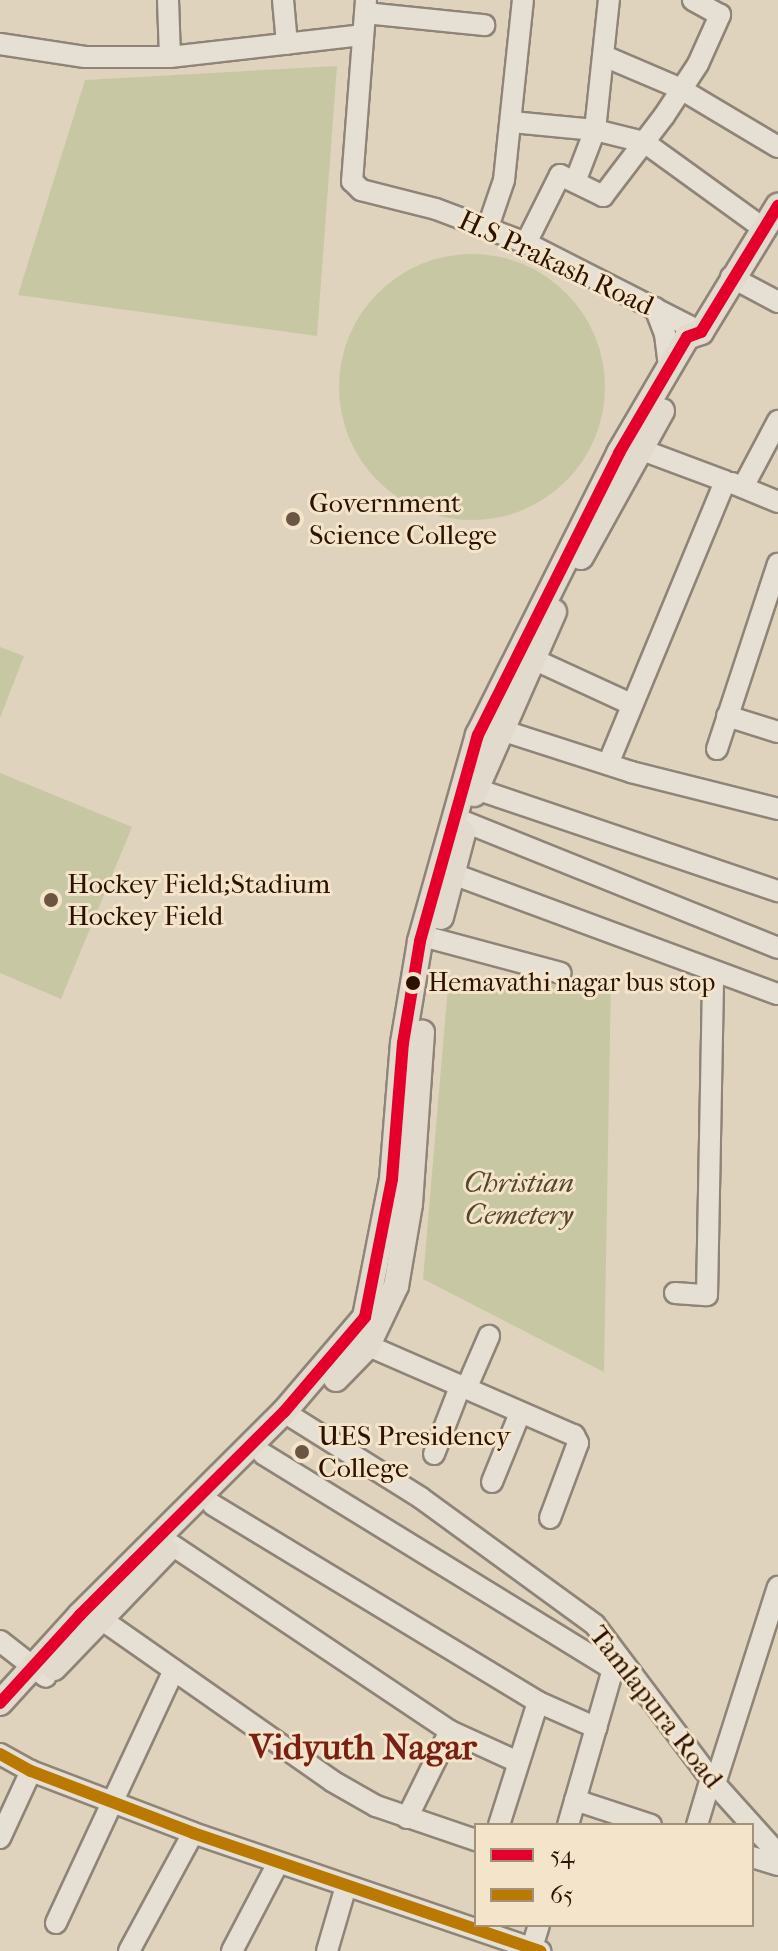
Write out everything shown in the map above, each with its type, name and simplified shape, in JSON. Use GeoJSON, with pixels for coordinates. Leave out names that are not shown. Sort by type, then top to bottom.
{"type":"FeatureCollection","features":[{"type":"Feature","properties":{"kind":"main road"},"geometry":{"type":"LineString","coordinates":[[359,1343],[372,1301],[420,941],[457,798],[485,718],[633,446],[703,345],[701,332],[731,277],[778,206]]}},
{"type":"Feature","properties":{"kind":"main road"},"geometry":{"type":"LineString","coordinates":[[0,1725],[80,1615],[290,1416],[359,1343],[396,1286],[434,939],[465,822],[501,730],[569,578],[669,368],[687,337],[701,332]]}},
{"type":"Feature","properties":{"kind":"main road"},"geometry":{"type":"LineString","coordinates":[[0,1703],[101,1619],[263,1454],[290,1416]]}},
{"type":"Feature","properties":{"kind":"street"},"geometry":{"type":"LineString","coordinates":[[168,0],[170,57]]}},
{"type":"Feature","properties":{"kind":"street"},"geometry":{"type":"LineString","coordinates":[[283,0],[287,44]]}},
{"type":"Feature","properties":{"kind":"street"},"geometry":{"type":"LineString","coordinates":[[488,227],[504,180],[523,0]]}},
{"type":"Feature","properties":{"kind":"street"},"geometry":{"type":"LineString","coordinates":[[575,182],[595,130],[609,0]]}},
{"type":"Feature","properties":{"kind":"street"},"geometry":{"type":"LineString","coordinates":[[526,243],[560,175],[603,196],[698,64],[723,8],[693,0]]}},
{"type":"Feature","properties":{"kind":"street"},"geometry":{"type":"LineString","coordinates":[[0,44],[85,57],[170,57],[362,35],[365,7],[484,25]]}},
{"type":"Feature","properties":{"kind":"street","name":"H.S Prakash Road"},"geometry":{"type":"LineString","coordinates":[[362,35],[350,167],[352,181],[361,190],[488,227],[526,243],[701,332]]}},
{"type":"Feature","properties":{"kind":"street"},"geometry":{"type":"LineString","coordinates":[[604,56],[679,88],[778,147]]}},
{"type":"Feature","properties":{"kind":"street"},"geometry":{"type":"LineString","coordinates":[[512,122],[595,130],[644,142],[763,228]]}},
{"type":"Feature","properties":{"kind":"street"},"geometry":{"type":"LineString","coordinates":[[731,277],[778,302]]}},
{"type":"Feature","properties":{"kind":"street"},"geometry":{"type":"LineString","coordinates":[[655,308],[665,334],[669,368]]}},
{"type":"Feature","properties":{"kind":"street"},"geometry":{"type":"LineString","coordinates":[[608,764],[631,704],[734,484],[778,421]]}},
{"type":"Feature","properties":{"kind":"street"},"geometry":{"type":"LineString","coordinates":[[633,446],[778,502]]}},
{"type":"Feature","properties":{"kind":"street"},"geometry":{"type":"LineString","coordinates":[[717,749],[778,564]]}},
{"type":"Feature","properties":{"kind":"street"},"geometry":{"type":"LineString","coordinates":[[533,659],[631,704]]}},
{"type":"Feature","properties":{"kind":"street"},"geometry":{"type":"LineString","coordinates":[[727,716],[778,732]]}},
{"type":"Feature","properties":{"kind":"street"},"geometry":{"type":"LineString","coordinates":[[501,730],[608,764],[778,809]]}},
{"type":"Feature","properties":{"kind":"street"},"geometry":{"type":"LineString","coordinates":[[476,789],[778,891]]}},
{"type":"Feature","properties":{"kind":"street"},"geometry":{"type":"LineString","coordinates":[[465,822],[778,948]]}},
{"type":"Feature","properties":{"kind":"street"},"geometry":{"type":"LineString","coordinates":[[453,874],[778,994]]}},
{"type":"Feature","properties":{"kind":"street"},"geometry":{"type":"LineString","coordinates":[[434,939],[561,973]]}},
{"type":"Feature","properties":{"kind":"street"},"geometry":{"type":"LineString","coordinates":[[675,1293],[707,1295],[713,971]]}},
{"type":"Feature","properties":{"kind":"street"},"geometry":{"type":"LineString","coordinates":[[434,1454],[489,1336]]}},
{"type":"Feature","properties":{"kind":"street"},"geometry":{"type":"LineString","coordinates":[[359,1343],[578,1439],[550,1518]]}},
{"type":"Feature","properties":{"kind":"street"},"geometry":{"type":"LineString","coordinates":[[492,1482],[520,1413]]}},
{"type":"Feature","properties":{"kind":"street","name":"Tamlapura Road"},"geometry":{"type":"LineString","coordinates":[[290,1416],[421,1498],[595,1625],[617,1666],[713,1781],[753,1823]]}},
{"type":"Feature","properties":{"kind":"street"},"geometry":{"type":"LineString","coordinates":[[263,1454],[617,1666],[569,1823]]}},
{"type":"Feature","properties":{"kind":"street"},"geometry":{"type":"LineString","coordinates":[[213,1505],[538,1702],[597,1728]]}},
{"type":"Feature","properties":{"kind":"street"},"geometry":{"type":"LineString","coordinates":[[172,1545],[450,1731],[518,1762]]}},
{"type":"Feature","properties":{"kind":"street"},"geometry":{"type":"LineString","coordinates":[[698,1823],[778,1587]]}},
{"type":"Feature","properties":{"kind":"street"},"geometry":{"type":"LineString","coordinates":[[101,1619],[332,1781],[407,1818],[474,1839]]}},
{"type":"Feature","properties":{"kind":"street"},"geometry":{"type":"LineString","coordinates":[[0,1641],[40,1672]]}},
{"type":"Feature","properties":{"kind":"street"},"geometry":{"type":"LineString","coordinates":[[56,1923],[174,1670]]}},
{"type":"Feature","properties":{"kind":"street"},"geometry":{"type":"LineString","coordinates":[[500,1823],[538,1702]]}},
{"type":"Feature","properties":{"kind":"street"},"geometry":{"type":"LineString","coordinates":[[407,1818],[450,1731]]}},
{"type":"Feature","properties":{"kind":"street"},"geometry":{"type":"LineString","coordinates":[[0,1754],[31,1771],[111,1803],[278,1863],[346,1886],[474,1916]]}},
{"type":"Feature","properties":{"kind":"street"},"geometry":{"type":"LineString","coordinates":[[0,1838],[31,1771]]}},
{"type":"Feature","properties":{"kind":"street"},"geometry":{"type":"LineString","coordinates":[[575,1800],[645,1823]]}},
{"type":"Feature","properties":{"kind":"street","name":"Tamlapura Road"},"geometry":{"type":"LineString","coordinates":[[754,1824],[777,1848]]}},
{"type":"Feature","properties":{"kind":"street"},"geometry":{"type":"LineString","coordinates":[[129,1951],[193,1833]]}},
{"type":"Feature","properties":{"kind":"street"},"geometry":{"type":"LineString","coordinates":[[754,1856],[777,1848]]}},
{"type":"Feature","properties":{"kind":"street"},"geometry":{"type":"LineString","coordinates":[[232,1951],[278,1863]]}},
{"type":"Feature","properties":{"kind":"street"},"geometry":{"type":"LineString","coordinates":[[327,1951],[346,1886]]}},
{"type":"Feature","properties":{"kind":"street"},"geometry":{"type":"LineString","coordinates":[[493,1927],[534,1950],[539,1927]]}},
{"type":"Feature","properties":{"kind":"green space"},"geometry":{"type":"Polygon","coordinates":[[[337,66],[317,336],[18,295],[85,80],[337,66]]]}},
{"type":"Feature","properties":{"kind":"green space"},"geometry":{"type":"Polygon","coordinates":[[[459,254],[485,254],[523,264],[546,276],[566,293],[583,313],[595,336],[603,361],[603,413],[595,438],[583,461],[566,481],[546,498],[523,510],[498,518],[459,520],[409,504],[388,490],[369,471],[355,450],[345,426],[339,400],[339,374],[355,324],[369,303],[388,284],[409,270],[433,260],[459,254]]]}},
{"type":"Feature","properties":{"kind":"green space"},"geometry":{"type":"Polygon","coordinates":[[[0,647],[24,656],[0,718],[0,647]]]}},
{"type":"Feature","properties":{"kind":"green space","name":"Hockey Field;Stadium Hockey Field"},"geometry":{"type":"Polygon","coordinates":[[[0,773],[132,827],[61,999],[0,973],[0,773]]]}},
{"type":"Feature","properties":{"kind":"green space","name":"Christian Cemetery"},"geometry":{"type":"Polygon","coordinates":[[[611,979],[604,1372],[423,1279],[448,986],[611,979]]]}},
{"type":"Feature","properties":{"kind":"transit line","name":"54"},"geometry":{"type":"LineString","coordinates":[[0,1703],[80,1615],[284,1412],[365,1317],[392,1179],[403,1043],[420,941],[478,735],[619,453],[687,337],[701,332],[778,206]]}},
{"type":"Feature","properties":{"kind":"transit line","name":"65"},"geometry":{"type":"LineString","coordinates":[[0,1754],[31,1771],[193,1833],[540,1951]]}},
{"type":"Feature","properties":{"kind":"place","name":"Government Science College"},"geometry":{"type":"Point","coordinates":[293,519]}},
{"type":"Feature","properties":{"kind":"place","name":"Hockey Field;Stadium Hockey Field"},"geometry":{"type":"Point","coordinates":[51,900]}},
{"type":"Feature","properties":{"kind":"place","name":"Hemavathi nagar bus stop"},"geometry":{"type":"Point","coordinates":[413,983]}},
{"type":"Feature","properties":{"kind":"place","name":"UES Presidency College"},"geometry":{"type":"Point","coordinates":[302,1452]}},
{"type":"Feature","properties":{"kind":"district","name":"Vidyuth Nagar"},"geometry":{"type":"Point","coordinates":[363,1748]}}]}
